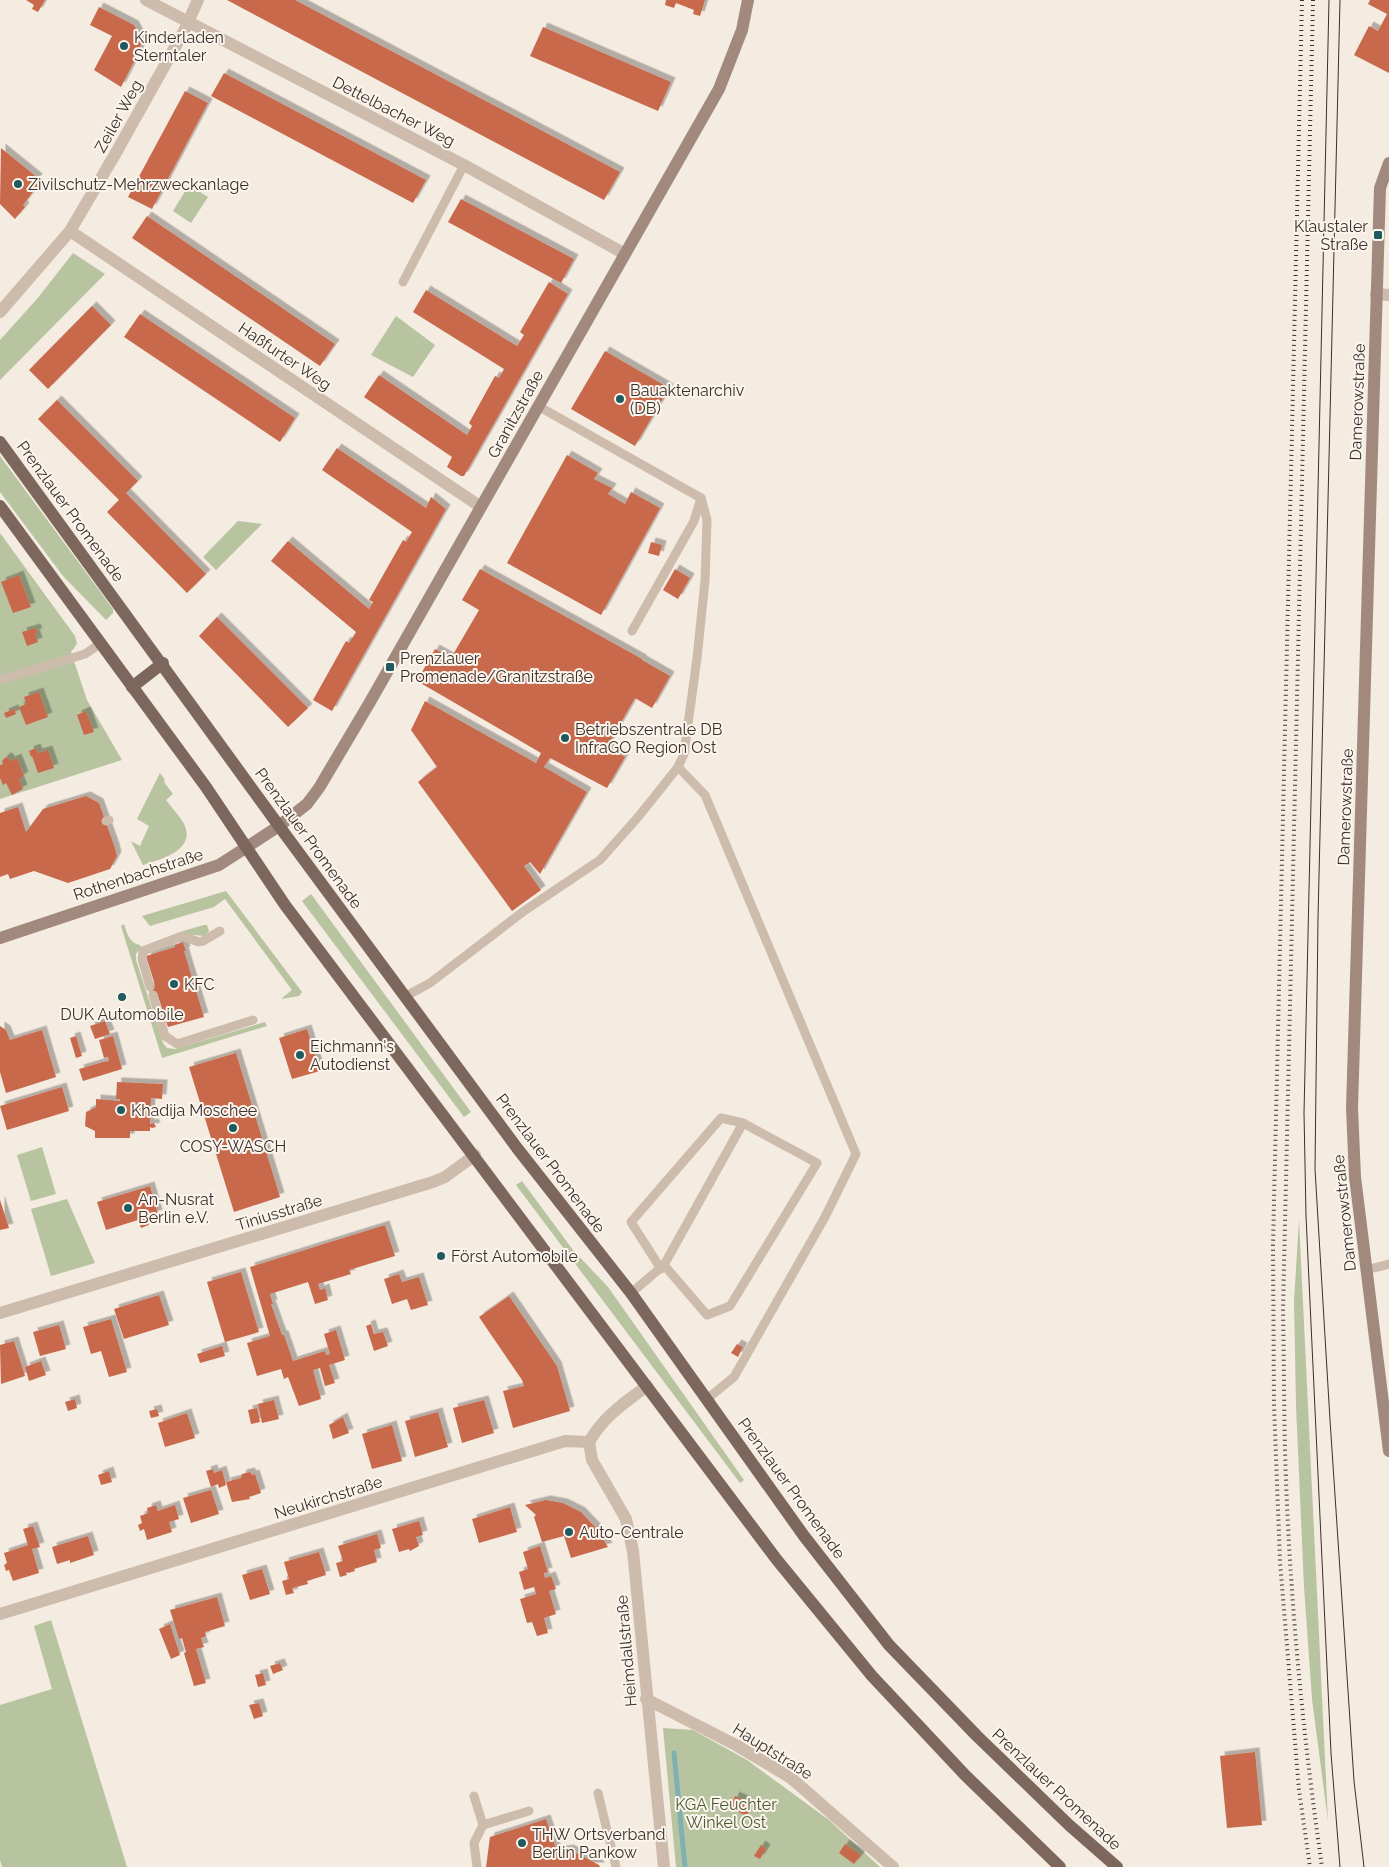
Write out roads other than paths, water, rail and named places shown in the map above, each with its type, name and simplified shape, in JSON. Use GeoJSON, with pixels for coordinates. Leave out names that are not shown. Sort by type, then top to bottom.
{"type":"FeatureCollection","features":[{"type":"Feature","properties":{"kind":"main road","name":"Granitzstraße"},"geometry":{"type":"LineString","coordinates":[[279,826],[307,804],[319,788],[481,508],[719,89],[742,30],[748,0]]}},
{"type":"Feature","properties":{"kind":"main road","name":"Damerowstraße"},"geometry":{"type":"LineString","coordinates":[[1389,163],[1380,188],[1383,294],[1352,1108],[1355,1177],[1389,1451]]}},
{"type":"Feature","properties":{"kind":"main road","name":"Prenzlauer Promenade"},"geometry":{"type":"LineString","coordinates":[[0,442],[163,663],[279,826],[517,1148],[632,1293],[804,1536],[889,1645],[976,1736],[1069,1825],[1117,1867]]}},
{"type":"Feature","properties":{"kind":"main road"},"geometry":{"type":"LineString","coordinates":[[0,506],[206,787],[285,905],[475,1155],[647,1386],[684,1439],[777,1560],[872,1676],[966,1776],[1060,1867]]}},
{"type":"Feature","properties":{"kind":"main road"},"geometry":{"type":"LineString","coordinates":[[132,687],[163,663]]}},
{"type":"Feature","properties":{"kind":"main road","name":"Rothenbachstraße"},"geometry":{"type":"LineString","coordinates":[[0,938],[219,865],[279,826]]}},
{"type":"Feature","properties":{"kind":"street","name":"Dettelbacher Weg"},"geometry":{"type":"LineString","coordinates":[[146,0],[464,165],[625,254]]}},
{"type":"Feature","properties":{"kind":"street","name":"Zeiler Weg"},"geometry":{"type":"LineString","coordinates":[[0,312],[70,231],[189,22],[198,0]]}},
{"type":"Feature","properties":{"kind":"street","name":"Haßfurter Weg"},"geometry":{"type":"LineString","coordinates":[[70,231],[481,508]]}},
{"type":"Feature","properties":{"kind":"street","name":"Tiniusstraße"},"geometry":{"type":"LineString","coordinates":[[0,1313],[432,1182],[445,1177],[475,1155]]}},
{"type":"Feature","properties":{"kind":"street"},"geometry":{"type":"LineString","coordinates":[[589,1442],[595,1430],[615,1409],[647,1386]]}},
{"type":"Feature","properties":{"kind":"street","name":"Neukirchstraße"},"geometry":{"type":"LineString","coordinates":[[0,1614],[565,1441],[589,1442]]}},
{"type":"Feature","properties":{"kind":"street","name":"Heimdallstraße"},"geometry":{"type":"LineString","coordinates":[[589,1442],[592,1460],[626,1519],[631,1543],[664,1867]]}},
{"type":"Feature","properties":{"kind":"street","name":"Hauptstraße"},"geometry":{"type":"LineString","coordinates":[[646,1699],[736,1745],[791,1778],[893,1867]]}},
{"type":"Feature","properties":{"kind":"lane"},"geometry":{"type":"LineString","coordinates":[[403,282],[464,165]]}},
{"type":"Feature","properties":{"kind":"lane"},"geometry":{"type":"LineString","coordinates":[[406,996],[430,983],[524,911],[600,860],[639,816],[678,767],[684,754],[705,581],[707,520],[701,498],[538,406]]}},
{"type":"Feature","properties":{"kind":"lane"},"geometry":{"type":"LineString","coordinates":[[632,631],[694,521],[701,498]]}},
{"type":"Feature","properties":{"kind":"lane"},"geometry":{"type":"LineString","coordinates":[[0,680],[85,654],[100,643]]}},
{"type":"Feature","properties":{"kind":"lane"},"geometry":{"type":"LineString","coordinates":[[678,767],[705,795],[856,1154],[825,1217],[734,1377],[707,1399]]}},
{"type":"Feature","properties":{"kind":"lane"},"geometry":{"type":"LineString","coordinates":[[220,930],[203,941],[199,942],[182,936],[143,951],[142,959],[165,1036],[177,1044],[253,1020]]}},
{"type":"Feature","properties":{"kind":"lane"},"geometry":{"type":"LineString","coordinates":[[721,1118],[743,1123],[817,1163],[730,1306],[707,1315],[662,1267],[631,1222],[721,1118]]}},
{"type":"Feature","properties":{"kind":"lane"},"geometry":{"type":"LineString","coordinates":[[632,1293],[662,1267],[743,1123]]}},
{"type":"Feature","properties":{"kind":"lane"},"geometry":{"type":"LineString","coordinates":[[1366,1270],[1389,1264]]}},
{"type":"Feature","properties":{"kind":"lane"},"geometry":{"type":"LineString","coordinates":[[598,1793],[616,1867]]}},
{"type":"Feature","properties":{"kind":"lane"},"geometry":{"type":"LineString","coordinates":[[474,1796],[483,1825],[474,1843],[477,1867]]}},
{"type":"Feature","properties":{"kind":"lane"},"geometry":{"type":"LineString","coordinates":[[483,1825],[529,1811]]}},
{"type":"Feature","properties":{"kind":"waterway"},"geometry":{"type":"LineString","coordinates":[[674,1753],[685,1867]]}},
{"type":"Feature","properties":{"kind":"tram line"},"geometry":{"type":"LineString","coordinates":[[1329,0],[1304,1113],[1306,1216],[1331,1753],[1340,1867]]}},
{"type":"Feature","properties":{"kind":"tram line"},"geometry":{"type":"LineString","coordinates":[[1340,0],[1318,918],[1315,1169],[1354,1781],[1364,1867]]}},
{"type":"Feature","properties":{"kind":"railway"},"geometry":{"type":"LineString","coordinates":[[1302,0],[1273,1245],[1274,1404],[1280,1562],[1299,1790],[1310,1867]]}},
{"type":"Feature","properties":{"kind":"railway"},"geometry":{"type":"LineString","coordinates":[[1313,0],[1283,1311],[1285,1451],[1293,1607],[1308,1763],[1322,1867]]}},
{"type":"Feature","properties":{"kind":"place","name":"Kinderladen Sterntaler"},"geometry":{"type":"Point","coordinates":[124,46]}},
{"type":"Feature","properties":{"kind":"place","name":"Zivilschutz-Mehrzweckanlage"},"geometry":{"type":"Point","coordinates":[18,184]}},
{"type":"Feature","properties":{"kind":"place","name":"Klaustaler Straße"},"geometry":{"type":"Point","coordinates":[1378,235]}},
{"type":"Feature","properties":{"kind":"place","name":"Bauaktenarchiv (DB)"},"geometry":{"type":"Point","coordinates":[620,399]}},
{"type":"Feature","properties":{"kind":"place","name":"Prenzlauer Promenade/Granitzstraße"},"geometry":{"type":"Point","coordinates":[390,667]}},
{"type":"Feature","properties":{"kind":"place","name":"Betriebszentrale DB InfraGO Region Ost"},"geometry":{"type":"Point","coordinates":[565,738]}},
{"type":"Feature","properties":{"kind":"place","name":"KFC"},"geometry":{"type":"Point","coordinates":[174,984]}},
{"type":"Feature","properties":{"kind":"place","name":"DUK Automobile"},"geometry":{"type":"Point","coordinates":[122,997]}},
{"type":"Feature","properties":{"kind":"place","name":"Eichmann's Autodienst"},"geometry":{"type":"Point","coordinates":[300,1055]}},
{"type":"Feature","properties":{"kind":"place","name":"Khadija Moschee"},"geometry":{"type":"Point","coordinates":[121,1110]}},
{"type":"Feature","properties":{"kind":"place","name":"COSY-WASCH"},"geometry":{"type":"Point","coordinates":[233,1128]}},
{"type":"Feature","properties":{"kind":"place","name":"An-Nusrat Berlin e.V."},"geometry":{"type":"Point","coordinates":[128,1208]}},
{"type":"Feature","properties":{"kind":"place","name":"Först Automobile"},"geometry":{"type":"Point","coordinates":[441,1256]}},
{"type":"Feature","properties":{"kind":"place","name":"Auto-Centrale"},"geometry":{"type":"Point","coordinates":[569,1532]}},
{"type":"Feature","properties":{"kind":"place","name":"THW Ortsverband Berlin Pankow"},"geometry":{"type":"Point","coordinates":[522,1843]}},
{"type":"Feature","properties":{"kind":"park label","name":"KGA Feuchter Winkel Ost"},"geometry":{"type":"Point","coordinates":[726,1813]}}]}
